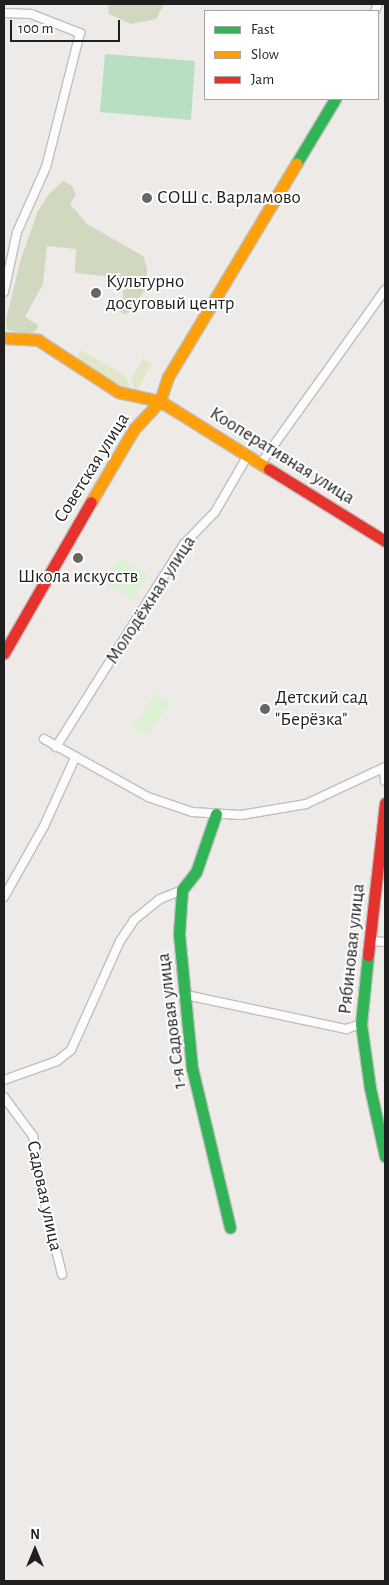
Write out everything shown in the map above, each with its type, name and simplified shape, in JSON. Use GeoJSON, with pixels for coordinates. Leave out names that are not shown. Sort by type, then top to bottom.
{"type":"FeatureCollection","features":[{"type":"Feature","properties":{"kind":"street"},"geometry":{"type":"LineString","coordinates":[[4,13],[31,14],[80,33],[46,166],[17,232],[4,292]]}},
{"type":"Feature","properties":{"kind":"street","name":"Советская улица"},"geometry":{"type":"LineString","coordinates":[[4,653],[134,429],[160,401],[168,377],[335,100]]}},
{"type":"Feature","properties":{"kind":"street"},"geometry":{"type":"LineString","coordinates":[[261,463],[385,290]]}},
{"type":"Feature","properties":{"kind":"street","name":"Кооперативная улица"},"geometry":{"type":"LineString","coordinates":[[4,338],[38,340],[118,392],[160,401],[385,541]]}},
{"type":"Feature","properties":{"kind":"street","name":"Молодёжная улица"},"geometry":{"type":"LineString","coordinates":[[56,747],[184,544],[215,512],[248,455]]}},
{"type":"Feature","properties":{"kind":"street"},"geometry":{"type":"LineString","coordinates":[[44,740],[148,797],[192,812],[241,815],[306,804],[385,767],[385,780]]}},
{"type":"Feature","properties":{"kind":"street"},"geometry":{"type":"LineString","coordinates":[[4,897],[44,826],[75,758]]}},
{"type":"Feature","properties":{"kind":"street","name":"Рябиновая улица"},"geometry":{"type":"LineString","coordinates":[[385,803],[361,1024],[370,1088],[385,1156]]}},
{"type":"Feature","properties":{"kind":"street"},"geometry":{"type":"LineString","coordinates":[[4,1080],[56,1061],[71,1050],[120,941],[134,920],[160,899],[182,890],[196,872],[216,814]]}},
{"type":"Feature","properties":{"kind":"street","name":"1-я Садовая улица"},"geometry":{"type":"LineString","coordinates":[[182,890],[179,934],[192,1068],[230,1228]]}},
{"type":"Feature","properties":{"kind":"street"},"geometry":{"type":"LineString","coordinates":[[370,941],[385,942]]}},
{"type":"Feature","properties":{"kind":"street"},"geometry":{"type":"LineString","coordinates":[[186,995],[346,1029],[361,1024]]}},
{"type":"Feature","properties":{"kind":"street","name":"Садовая улица"},"geometry":{"type":"LineString","coordinates":[[4,1096],[33,1136],[40,1184],[62,1274]]}},
{"type":"Feature","properties":{"kind":"green space"},"geometry":{"type":"Polygon","coordinates":[[[108,4],[163,4],[163,6],[156,19],[131,24],[109,14],[108,4]]]}},
{"type":"Feature","properties":{"kind":"green space"},"geometry":{"type":"Polygon","coordinates":[[[105,54],[195,61],[191,120],[100,112],[105,54]]]}},
{"type":"Feature","properties":{"kind":"green space"},"geometry":{"type":"Polygon","coordinates":[[[63,181],[72,186],[76,195],[70,204],[87,224],[143,256],[147,268],[146,286],[133,311],[124,314],[118,310],[123,299],[123,278],[75,273],[76,249],[47,246],[43,284],[25,317],[39,326],[31,335],[7,330],[6,320],[20,262],[38,211],[49,194],[63,181]]]}},
{"type":"Feature","properties":{"kind":"green space"},"geometry":{"type":"Polygon","coordinates":[[[81,350],[125,376],[133,393],[76,359],[81,350]]]}},
{"type":"Feature","properties":{"kind":"green space"},"geometry":{"type":"Polygon","coordinates":[[[143,358],[152,364],[136,391],[131,379],[143,358]]]}},
{"type":"Feature","properties":{"kind":"green space"},"geometry":{"type":"Polygon","coordinates":[[[119,558],[148,574],[134,600],[104,583],[119,558]]]}},
{"type":"Feature","properties":{"kind":"green space"},"geometry":{"type":"Polygon","coordinates":[[[156,693],[170,703],[146,737],[131,727],[156,693]]]}},
{"type":"Feature","properties":{"kind":"traffic: fast"},"geometry":{"type":"LineString","coordinates":[[296,164],[334,100]]}},
{"type":"Feature","properties":{"kind":"traffic: fast"},"geometry":{"type":"LineString","coordinates":[[216,814],[196,872],[182,890],[179,934],[192,1068],[230,1228]]}},
{"type":"Feature","properties":{"kind":"traffic: fast"},"geometry":{"type":"LineString","coordinates":[[368,955],[361,1024],[370,1088],[385,1156]]}},
{"type":"Feature","properties":{"kind":"traffic: slow"},"geometry":{"type":"LineString","coordinates":[[91,502],[134,429],[160,401],[168,377],[296,164]]}},
{"type":"Feature","properties":{"kind":"traffic: slow"},"geometry":{"type":"LineString","coordinates":[[4,338],[38,340],[118,392],[160,401],[269,469]]}},
{"type":"Feature","properties":{"kind":"traffic: jam"},"geometry":{"type":"LineString","coordinates":[[269,469],[385,541]]}},
{"type":"Feature","properties":{"kind":"traffic: jam"},"geometry":{"type":"LineString","coordinates":[[4,653],[91,502]]}},
{"type":"Feature","properties":{"kind":"traffic: jam"},"geometry":{"type":"LineString","coordinates":[[368,955],[385,803]]}},
{"type":"Feature","properties":{"kind":"place","name":"СОШ с. Варламово"},"geometry":{"type":"Point","coordinates":[147,198]}},
{"type":"Feature","properties":{"kind":"place","name":"Культурно досуговый центр"},"geometry":{"type":"Point","coordinates":[96,293]}},
{"type":"Feature","properties":{"kind":"place","name":"Школа искусств"},"geometry":{"type":"Point","coordinates":[78,558]}},
{"type":"Feature","properties":{"kind":"place","name":"Детский сад \"Берёзка\""},"geometry":{"type":"Point","coordinates":[265,709]}}]}
